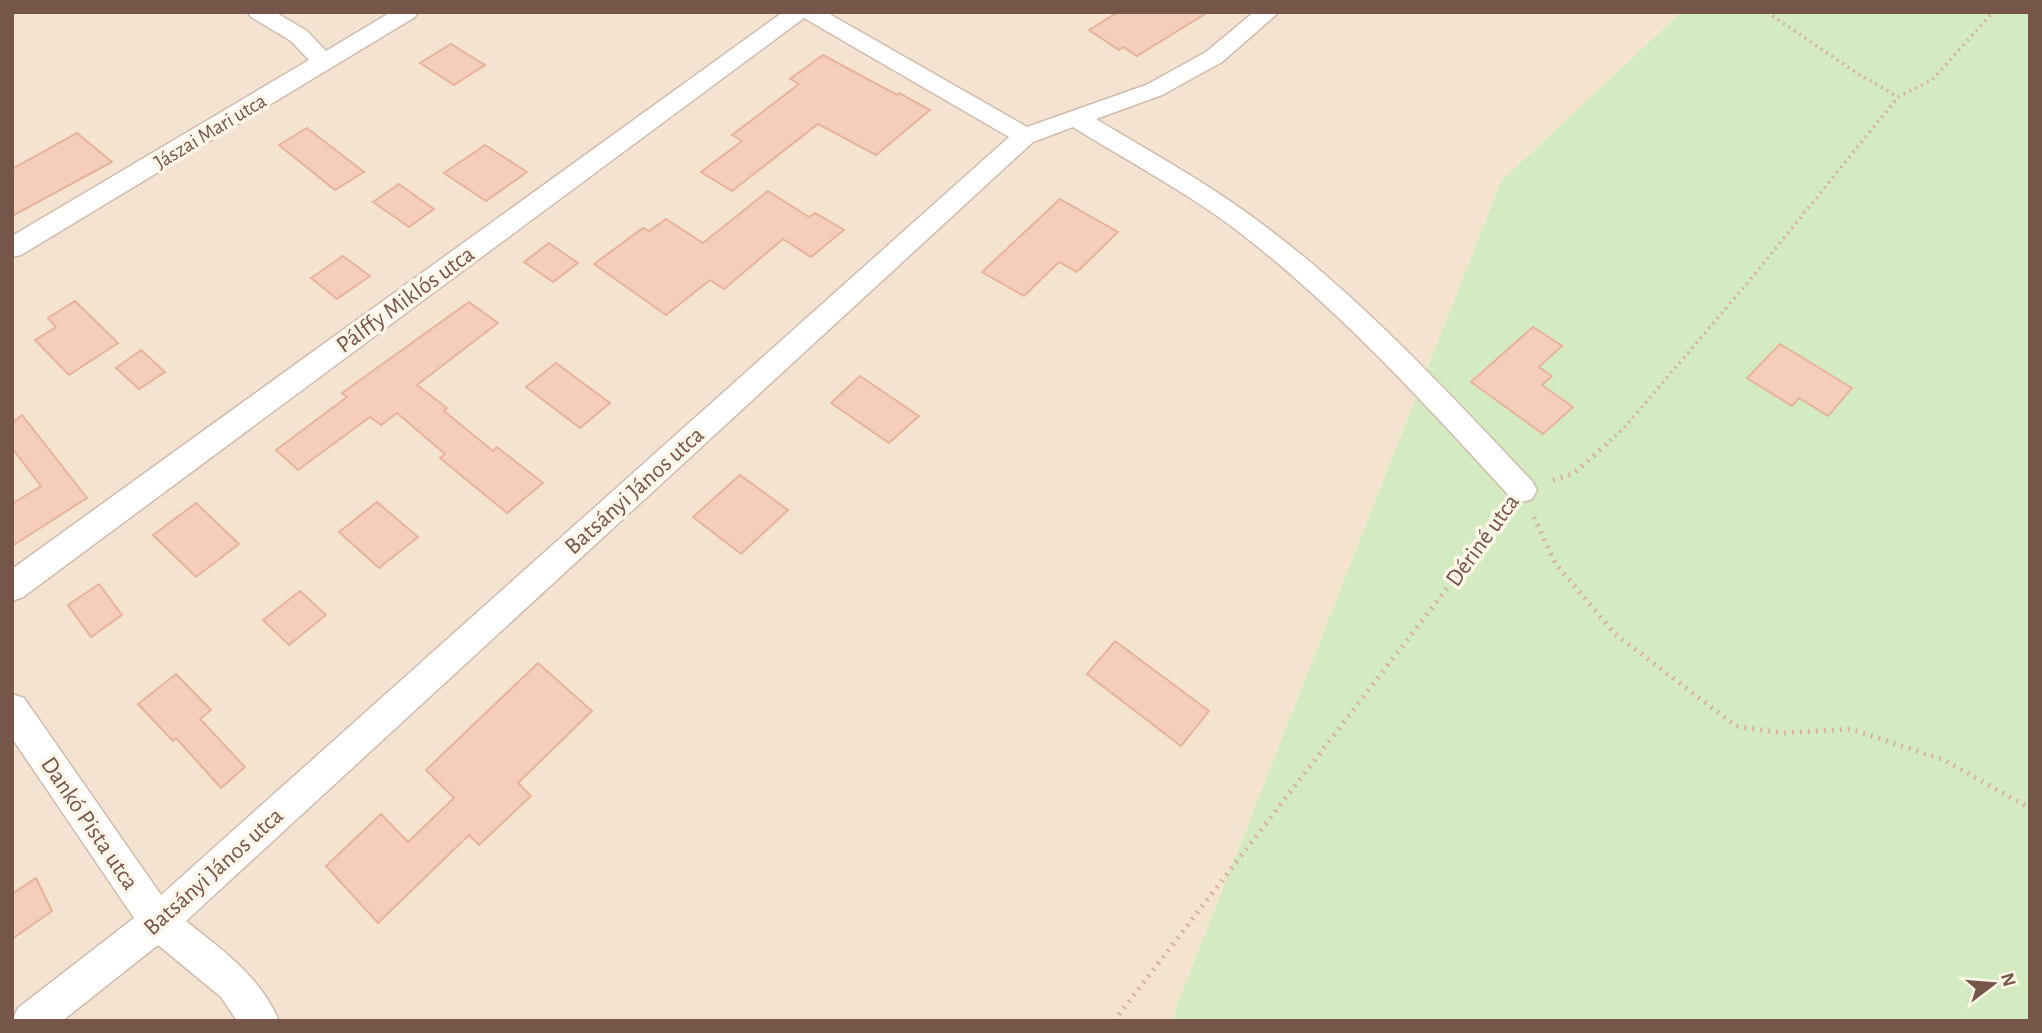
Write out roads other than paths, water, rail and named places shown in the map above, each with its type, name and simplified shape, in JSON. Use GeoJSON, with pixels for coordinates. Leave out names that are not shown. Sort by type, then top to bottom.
{"type":"FeatureCollection","features":[{"type":"Feature","properties":{"kind":"street"},"geometry":{"type":"LineString","coordinates":[[259,12],[299,36],[325,63]]}},
{"type":"Feature","properties":{"kind":"street","name":"Jászai Mari utca"},"geometry":{"type":"LineString","coordinates":[[12,248],[407,12]]}},
{"type":"Feature","properties":{"kind":"street","name":"Pálffy Miklós utca"},"geometry":{"type":"LineString","coordinates":[[12,587],[798,12]]}},
{"type":"Feature","properties":{"kind":"street"},"geometry":{"type":"LineString","coordinates":[[809,12],[1025,136]]}},
{"type":"Feature","properties":{"kind":"street","name":"Batsányi János utca"},"geometry":{"type":"LineString","coordinates":[[31,1021],[158,922],[1025,136],[1154,90],[1214,57],[1268,12]]}},
{"type":"Feature","properties":{"kind":"street","name":"Dériné utca"},"geometry":{"type":"LineString","coordinates":[[1074,117],[1202,194],[1338,300],[1399,357],[1522,490]]}},
{"type":"Feature","properties":{"kind":"street","name":"Dankó Pista utca"},"geometry":{"type":"LineString","coordinates":[[12,709],[158,922],[234,984],[260,1021]]}}]}
